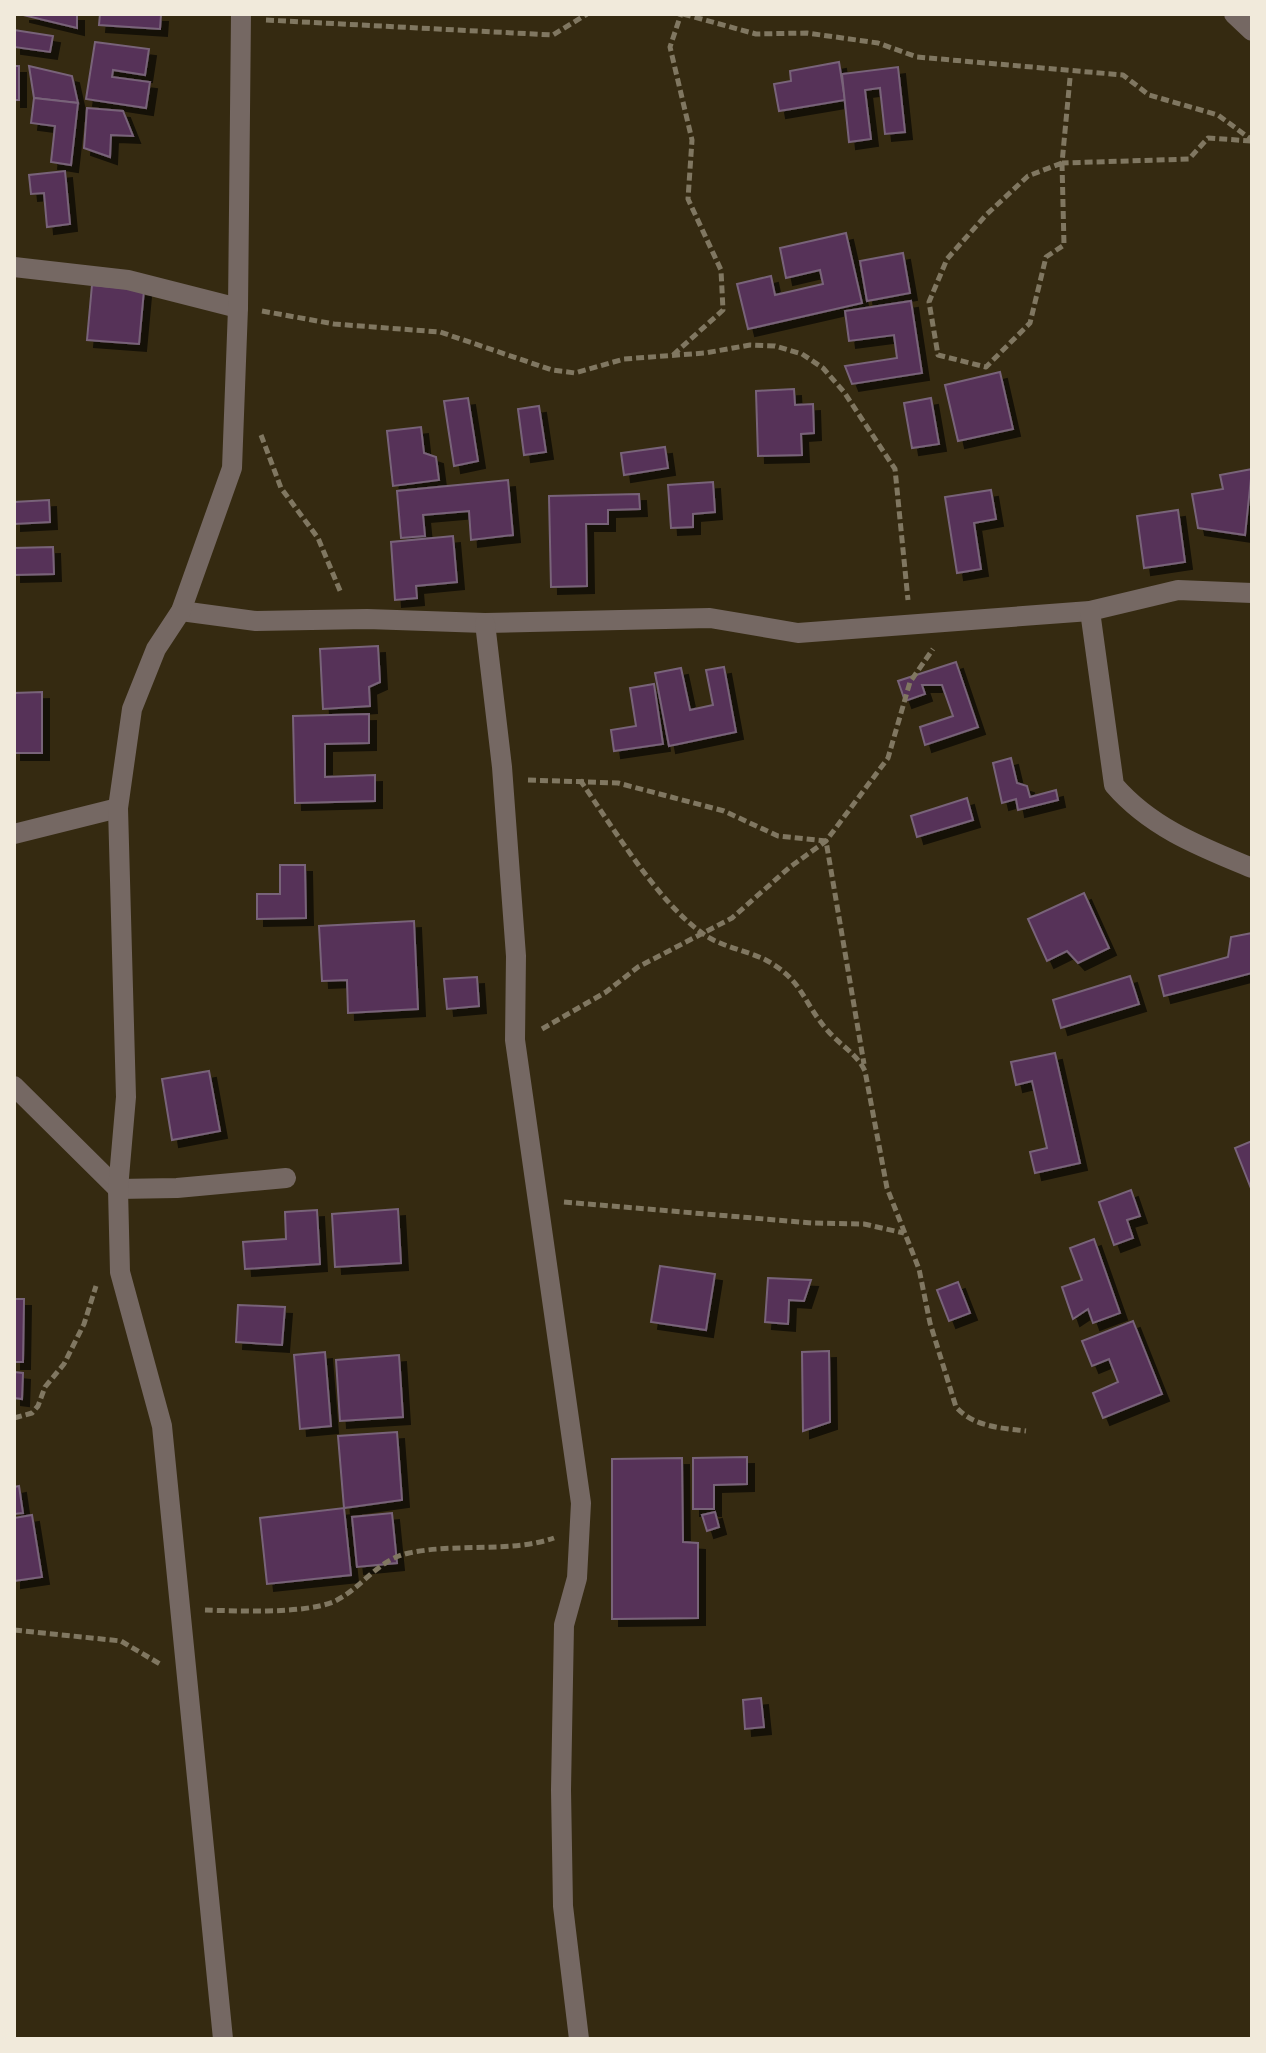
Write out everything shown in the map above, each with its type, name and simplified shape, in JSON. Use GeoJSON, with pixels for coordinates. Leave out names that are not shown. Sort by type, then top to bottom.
{"type":"FeatureCollection","features":[{"type":"Feature","properties":{"kind":"street"},"geometry":{"type":"LineString","coordinates":[[1234,14],[1252,31]]}},
{"type":"Feature","properties":{"kind":"street"},"geometry":{"type":"LineString","coordinates":[[223,2039],[162,1426],[120,1272],[118,1189],[126,1097],[118,808],[132,709],[156,649],[181,611],[232,468],[238,308],[241,16]]}},
{"type":"Feature","properties":{"kind":"street"},"geometry":{"type":"LineString","coordinates":[[14,267],[128,280],[238,308]]}},
{"type":"Feature","properties":{"kind":"street"},"geometry":{"type":"LineString","coordinates":[[181,611],[256,621],[367,619],[485,623],[710,618],[798,633],[1090,611],[1178,590],[1252,593]]}},
{"type":"Feature","properties":{"kind":"street"},"geometry":{"type":"LineString","coordinates":[[1090,611],[1114,785],[1132,807],[1183,840],[1252,868]]}},
{"type":"Feature","properties":{"kind":"street"},"geometry":{"type":"LineString","coordinates":[[485,623],[502,767],[516,956],[515,1040],[536,1198],[575,1442],[580,1519],[577,1578],[564,1625],[561,1790],[563,1906],[579,2039]]}},
{"type":"Feature","properties":{"kind":"street"},"geometry":{"type":"LineString","coordinates":[[14,834],[118,808]]}},
{"type":"Feature","properties":{"kind":"street"},"geometry":{"type":"LineString","coordinates":[[14,1086],[118,1189],[177,1188],[286,1178]]}},
{"type":"Feature","properties":{"kind":"path"},"geometry":{"type":"LineString","coordinates":[[241,16],[553,35],[587,14]]}},
{"type":"Feature","properties":{"kind":"path"},"geometry":{"type":"LineString","coordinates":[[671,357],[723,310],[721,270],[688,199],[692,140],[670,47],[682,14],[756,34],[807,33],[878,43],[917,57],[1123,75],[1149,95],[1218,115],[1252,141]]}},
{"type":"Feature","properties":{"kind":"path"},"geometry":{"type":"LineString","coordinates":[[1070,78],[1062,163],[1064,245],[1046,257],[1030,323],[986,367],[938,355],[929,302],[947,259],[986,215],[1028,176],[1062,163],[1189,159],[1208,138],[1252,141]]}},
{"type":"Feature","properties":{"kind":"path"},"geometry":{"type":"LineString","coordinates":[[238,308],[334,324],[440,332],[552,370],[575,373],[624,359],[671,357],[750,345],[775,346],[802,354],[823,368],[866,422],[895,469],[910,625]]}},
{"type":"Feature","properties":{"kind":"path"},"geometry":{"type":"LineString","coordinates":[[236,383],[273,459],[281,488],[318,538],[340,591],[367,619]]}},
{"type":"Feature","properties":{"kind":"path"},"geometry":{"type":"LineString","coordinates":[[515,1040],[556,1024],[638,967],[732,918],[790,867],[826,841],[888,758],[910,682],[919,666],[962,620]]}},
{"type":"Feature","properties":{"kind":"path"},"geometry":{"type":"LineString","coordinates":[[502,767],[526,780],[618,783],[724,811],[778,836],[826,841]]}},
{"type":"Feature","properties":{"kind":"path"},"geometry":{"type":"LineString","coordinates":[[580,780],[677,910],[703,934],[765,960],[787,974],[801,987],[827,1030],[860,1060],[865,1071]]}},
{"type":"Feature","properties":{"kind":"path"},"geometry":{"type":"LineString","coordinates":[[826,841],[887,1188],[919,1269],[930,1323],[956,1407],[965,1417],[988,1426],[1026,1431]]}},
{"type":"Feature","properties":{"kind":"path"},"geometry":{"type":"LineString","coordinates":[[536,1198],[594,1207],[864,1224],[905,1233]]}},
{"type":"Feature","properties":{"kind":"path"},"geometry":{"type":"LineString","coordinates":[[14,1418],[32,1413],[45,1387],[64,1364],[119,1241]]}},
{"type":"Feature","properties":{"kind":"path"},"geometry":{"type":"LineString","coordinates":[[180,1610],[264,1611],[332,1602],[386,1560],[468,1545],[536,1543],[560,1535],[580,1519]]}},
{"type":"Feature","properties":{"kind":"path"},"geometry":{"type":"LineString","coordinates":[[14,1630],[121,1641],[186,1677]]}},
{"type":"Feature","properties":{"kind":"building"},"geometry":{"type":"Polygon","coordinates":[[[23,14],[77,14],[77,28],[23,15],[23,14]]]}},
{"type":"Feature","properties":{"kind":"building"},"geometry":{"type":"Polygon","coordinates":[[[100,14],[161,15],[160,29],[99,25],[100,14]]]}},
{"type":"Feature","properties":{"kind":"building"},"geometry":{"type":"Polygon","coordinates":[[[14,30],[53,36],[50,52],[14,47],[14,30]]]}},
{"type":"Feature","properties":{"kind":"building"},"geometry":{"type":"Polygon","coordinates":[[[95,42],[149,49],[145,75],[113,70],[112,77],[150,82],[146,108],[86,99],[95,42]]]}},
{"type":"Feature","properties":{"kind":"building"},"geometry":{"type":"Polygon","coordinates":[[[839,62],[845,100],[779,111],[774,84],[791,81],[790,71],[839,62]]]}},
{"type":"Feature","properties":{"kind":"building"},"geometry":{"type":"Polygon","coordinates":[[[14,66],[19,66],[19,100],[14,100],[14,66]]]}},
{"type":"Feature","properties":{"kind":"building"},"geometry":{"type":"Polygon","coordinates":[[[29,66],[72,76],[78,103],[34,98],[29,66]]]}},
{"type":"Feature","properties":{"kind":"building"},"geometry":{"type":"Polygon","coordinates":[[[898,67],[905,132],[885,134],[880,88],[865,90],[871,139],[849,142],[842,74],[898,67]]]}},
{"type":"Feature","properties":{"kind":"building"},"geometry":{"type":"Polygon","coordinates":[[[34,98],[78,103],[71,165],[51,162],[55,126],[31,123],[34,98]]]}},
{"type":"Feature","properties":{"kind":"building"},"geometry":{"type":"Polygon","coordinates":[[[87,108],[123,111],[133,136],[111,135],[110,157],[84,148],[87,108]]]}},
{"type":"Feature","properties":{"kind":"building"},"geometry":{"type":"Polygon","coordinates":[[[65,171],[70,224],[47,227],[44,193],[31,194],[29,175],[65,171]]]}},
{"type":"Feature","properties":{"kind":"building"},"geometry":{"type":"Polygon","coordinates":[[[846,233],[862,303],[748,329],[737,284],[771,276],[775,295],[823,284],[820,270],[786,278],[780,248],[846,233]]]}},
{"type":"Feature","properties":{"kind":"building"},"geometry":{"type":"Polygon","coordinates":[[[903,253],[910,293],[867,301],[860,261],[903,253]]]}},
{"type":"Feature","properties":{"kind":"building"},"geometry":{"type":"Polygon","coordinates":[[[92,285],[144,290],[139,344],[87,340],[92,285]]]}},
{"type":"Feature","properties":{"kind":"building"},"geometry":{"type":"Polygon","coordinates":[[[911,301],[922,373],[852,384],[845,366],[897,358],[894,335],[849,341],[845,311],[911,301]]]}},
{"type":"Feature","properties":{"kind":"building"},"geometry":{"type":"Polygon","coordinates":[[[1000,372],[1013,429],[958,441],[945,385],[1000,372]]]}},
{"type":"Feature","properties":{"kind":"building"},"geometry":{"type":"Polygon","coordinates":[[[794,389],[795,405],[813,404],[814,433],[801,434],[802,455],[758,456],[756,391],[794,389]]]}},
{"type":"Feature","properties":{"kind":"building"},"geometry":{"type":"Polygon","coordinates":[[[468,398],[478,461],[454,466],[444,401],[468,398]]]}},
{"type":"Feature","properties":{"kind":"building"},"geometry":{"type":"Polygon","coordinates":[[[931,398],[939,444],[912,448],[904,403],[931,398]]]}},
{"type":"Feature","properties":{"kind":"building"},"geometry":{"type":"Polygon","coordinates":[[[539,406],[546,452],[524,455],[518,409],[539,406]]]}},
{"type":"Feature","properties":{"kind":"building"},"geometry":{"type":"Polygon","coordinates":[[[421,427],[424,453],[436,457],[439,480],[393,486],[387,431],[421,427]]]}},
{"type":"Feature","properties":{"kind":"building"},"geometry":{"type":"Polygon","coordinates":[[[665,447],[668,468],[624,475],[621,453],[665,447]]]}},
{"type":"Feature","properties":{"kind":"building"},"geometry":{"type":"Polygon","coordinates":[[[1252,469],[1245,535],[1198,528],[1192,494],[1223,489],[1220,475],[1252,469]]]}},
{"type":"Feature","properties":{"kind":"building"},"geometry":{"type":"Polygon","coordinates":[[[508,480],[513,535],[471,540],[469,511],[423,515],[425,536],[401,538],[397,491],[508,480]]]}},
{"type":"Feature","properties":{"kind":"building"},"geometry":{"type":"Polygon","coordinates":[[[713,482],[715,512],[693,514],[693,527],[671,528],[668,485],[713,482]]]}},
{"type":"Feature","properties":{"kind":"building"},"geometry":{"type":"Polygon","coordinates":[[[991,490],[996,519],[974,523],[981,569],[957,573],[945,497],[991,490]]]}},
{"type":"Feature","properties":{"kind":"building"},"geometry":{"type":"Polygon","coordinates":[[[639,494],[640,509],[608,510],[608,524],[586,524],[587,586],[551,587],[549,496],[639,494]]]}},
{"type":"Feature","properties":{"kind":"building"},"geometry":{"type":"Polygon","coordinates":[[[49,500],[50,522],[14,524],[14,502],[49,500]]]}},
{"type":"Feature","properties":{"kind":"building"},"geometry":{"type":"Polygon","coordinates":[[[1178,510],[1185,562],[1144,568],[1137,516],[1178,510]]]}},
{"type":"Feature","properties":{"kind":"building"},"geometry":{"type":"Polygon","coordinates":[[[453,536],[457,582],[416,586],[417,598],[395,600],[391,542],[453,536]]]}},
{"type":"Feature","properties":{"kind":"building"},"geometry":{"type":"Polygon","coordinates":[[[53,547],[54,574],[14,575],[14,548],[53,547]]]}},
{"type":"Feature","properties":{"kind":"building"},"geometry":{"type":"Polygon","coordinates":[[[378,646],[380,682],[369,687],[370,706],[323,709],[320,649],[378,646]]]}},
{"type":"Feature","properties":{"kind":"building"},"geometry":{"type":"Polygon","coordinates":[[[956,662],[978,727],[925,745],[920,727],[953,716],[942,685],[922,685],[925,694],[905,701],[898,681],[956,662]]]}},
{"type":"Feature","properties":{"kind":"building"},"geometry":{"type":"Polygon","coordinates":[[[724,667],[736,732],[669,746],[655,673],[681,668],[690,710],[713,705],[706,670],[724,667]]]}},
{"type":"Feature","properties":{"kind":"building"},"geometry":{"type":"Polygon","coordinates":[[[654,684],[663,744],[614,751],[611,730],[636,726],[630,688],[654,684]]]}},
{"type":"Feature","properties":{"kind":"building"},"geometry":{"type":"Polygon","coordinates":[[[42,692],[42,753],[14,753],[14,693],[42,692]]]}},
{"type":"Feature","properties":{"kind":"building"},"geometry":{"type":"Polygon","coordinates":[[[369,714],[369,743],[325,744],[325,777],[375,775],[375,801],[295,803],[293,716],[369,714]]]}},
{"type":"Feature","properties":{"kind":"building"},"geometry":{"type":"Polygon","coordinates":[[[1011,758],[1017,783],[1027,786],[1030,797],[1056,790],[1058,800],[1018,810],[1016,799],[1002,803],[993,763],[1011,758]]]}},
{"type":"Feature","properties":{"kind":"building"},"geometry":{"type":"Polygon","coordinates":[[[967,798],[973,820],[917,837],[911,816],[967,798]]]}},
{"type":"Feature","properties":{"kind":"building"},"geometry":{"type":"Polygon","coordinates":[[[280,865],[305,865],[306,918],[257,919],[257,894],[280,894],[280,865]]]}},
{"type":"Feature","properties":{"kind":"building"},"geometry":{"type":"Polygon","coordinates":[[[1084,893],[1109,948],[1078,963],[1067,951],[1047,961],[1028,919],[1084,893]]]}},
{"type":"Feature","properties":{"kind":"building"},"geometry":{"type":"Polygon","coordinates":[[[414,921],[418,1009],[348,1013],[347,980],[322,981],[319,926],[414,921]]]}},
{"type":"Feature","properties":{"kind":"building"},"geometry":{"type":"Polygon","coordinates":[[[1252,933],[1252,973],[1164,996],[1159,976],[1228,957],[1231,937],[1252,933]]]}},
{"type":"Feature","properties":{"kind":"building"},"geometry":{"type":"Polygon","coordinates":[[[1130,976],[1139,1004],[1061,1028],[1053,1000],[1130,976]]]}},
{"type":"Feature","properties":{"kind":"building"},"geometry":{"type":"Polygon","coordinates":[[[477,977],[479,1006],[447,1009],[444,979],[477,977]]]}},
{"type":"Feature","properties":{"kind":"building"},"geometry":{"type":"Polygon","coordinates":[[[1055,1053],[1080,1163],[1035,1173],[1030,1152],[1047,1148],[1032,1081],[1016,1085],[1011,1062],[1055,1053]]]}},
{"type":"Feature","properties":{"kind":"building"},"geometry":{"type":"Polygon","coordinates":[[[209,1071],[220,1131],[172,1140],[162,1079],[209,1071]]]}},
{"type":"Feature","properties":{"kind":"building"},"geometry":{"type":"Polygon","coordinates":[[[1252,1141],[1252,1191],[1235,1148],[1252,1141]]]}},
{"type":"Feature","properties":{"kind":"building"},"geometry":{"type":"Polygon","coordinates":[[[1131,1190],[1140,1216],[1127,1220],[1133,1238],[1114,1245],[1099,1202],[1131,1190]]]}},
{"type":"Feature","properties":{"kind":"building"},"geometry":{"type":"Polygon","coordinates":[[[398,1209],[401,1263],[335,1267],[332,1214],[398,1209]]]}},
{"type":"Feature","properties":{"kind":"building"},"geometry":{"type":"Polygon","coordinates":[[[317,1210],[320,1264],[245,1269],[243,1242],[286,1239],[285,1212],[317,1210]]]}},
{"type":"Feature","properties":{"kind":"building"},"geometry":{"type":"Polygon","coordinates":[[[1094,1239],[1120,1313],[1093,1323],[1088,1309],[1073,1319],[1062,1287],[1082,1280],[1070,1248],[1094,1239]]]}},
{"type":"Feature","properties":{"kind":"building"},"geometry":{"type":"Polygon","coordinates":[[[660,1266],[715,1274],[706,1330],[651,1322],[660,1266]]]}},
{"type":"Feature","properties":{"kind":"building"},"geometry":{"type":"Polygon","coordinates":[[[768,1278],[811,1280],[804,1301],[789,1300],[788,1324],[765,1322],[768,1278]]]}},
{"type":"Feature","properties":{"kind":"building"},"geometry":{"type":"Polygon","coordinates":[[[958,1282],[970,1313],[949,1321],[937,1290],[958,1282]]]}},
{"type":"Feature","properties":{"kind":"building"},"geometry":{"type":"Polygon","coordinates":[[[14,1299],[24,1299],[23,1362],[14,1362],[14,1299]]]}},
{"type":"Feature","properties":{"kind":"building"},"geometry":{"type":"Polygon","coordinates":[[[238,1305],[285,1307],[282,1345],[236,1342],[238,1305]]]}},
{"type":"Feature","properties":{"kind":"building"},"geometry":{"type":"Polygon","coordinates":[[[1133,1321],[1162,1394],[1103,1418],[1093,1393],[1118,1382],[1109,1359],[1092,1366],[1082,1341],[1133,1321]]]}},
{"type":"Feature","properties":{"kind":"building"},"geometry":{"type":"Polygon","coordinates":[[[829,1351],[830,1422],[803,1431],[802,1352],[829,1351]]]}},
{"type":"Feature","properties":{"kind":"building"},"geometry":{"type":"Polygon","coordinates":[[[325,1352],[331,1426],[300,1429],[294,1355],[325,1352]]]}},
{"type":"Feature","properties":{"kind":"building"},"geometry":{"type":"Polygon","coordinates":[[[399,1355],[403,1417],[340,1421],[336,1360],[399,1355]]]}},
{"type":"Feature","properties":{"kind":"building"},"geometry":{"type":"Polygon","coordinates":[[[14,1372],[23,1373],[22,1399],[14,1398],[14,1372]]]}},
{"type":"Feature","properties":{"kind":"building"},"geometry":{"type":"Polygon","coordinates":[[[397,1432],[402,1500],[344,1508],[338,1436],[397,1432]]]}},
{"type":"Feature","properties":{"kind":"building"},"geometry":{"type":"Polygon","coordinates":[[[747,1457],[747,1484],[714,1485],[714,1509],[693,1509],[693,1458],[747,1457]]]}},
{"type":"Feature","properties":{"kind":"building"},"geometry":{"type":"Polygon","coordinates":[[[682,1458],[683,1542],[698,1543],[698,1618],[612,1619],[612,1459],[682,1458]]]}},
{"type":"Feature","properties":{"kind":"building"},"geometry":{"type":"Polygon","coordinates":[[[19,1486],[23,1513],[14,1514],[14,1487],[19,1486]]]}},
{"type":"Feature","properties":{"kind":"building"},"geometry":{"type":"Polygon","coordinates":[[[344,1508],[351,1575],[267,1584],[260,1518],[344,1508]]]}},
{"type":"Feature","properties":{"kind":"building"},"geometry":{"type":"Polygon","coordinates":[[[715,1512],[719,1527],[707,1531],[702,1515],[715,1512]]]}},
{"type":"Feature","properties":{"kind":"building"},"geometry":{"type":"Polygon","coordinates":[[[392,1513],[397,1563],[357,1567],[352,1517],[392,1513]]]}},
{"type":"Feature","properties":{"kind":"building"},"geometry":{"type":"Polygon","coordinates":[[[32,1515],[42,1577],[14,1581],[14,1518],[32,1515]]]}},
{"type":"Feature","properties":{"kind":"building"},"geometry":{"type":"Polygon","coordinates":[[[761,1698],[764,1727],[745,1729],[743,1700],[761,1698]]]}}]}
